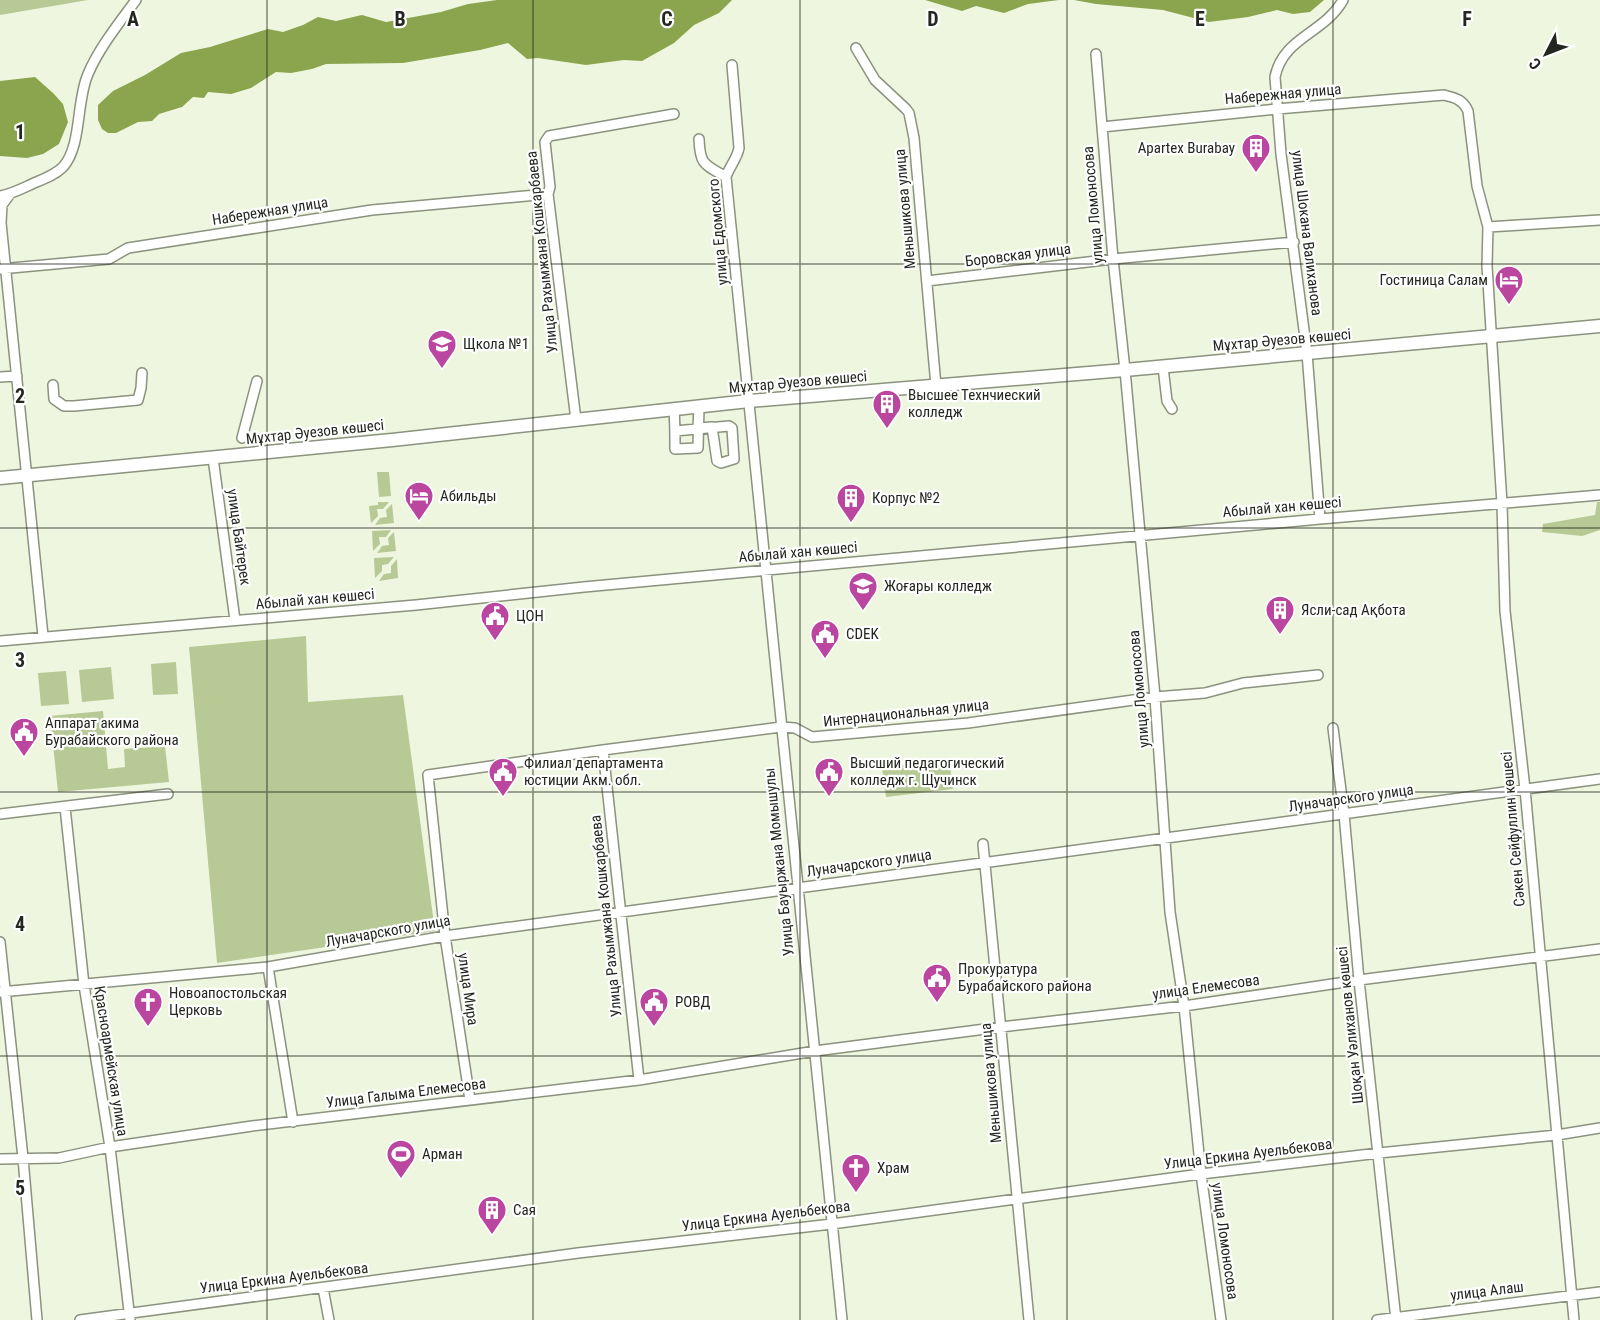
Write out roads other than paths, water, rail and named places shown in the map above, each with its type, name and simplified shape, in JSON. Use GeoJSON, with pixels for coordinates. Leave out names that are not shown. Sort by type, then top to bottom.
{"type":"FeatureCollection","features":[{"type":"Feature","properties":{"kind":"main road","name":"Мұхтар Әуезов көшесі"},"geometry":{"type":"LineString","coordinates":[[0,478],[213,458],[749,401],[1164,367],[1600,326]]}},
{"type":"Feature","properties":{"kind":"street"},"geometry":{"type":"LineString","coordinates":[[0,196],[51,176],[63,167],[74,144],[80,98],[87,75],[136,0]]}},
{"type":"Feature","properties":{"kind":"street","name":"улица Шокана Валиханова"},"geometry":{"type":"LineString","coordinates":[[1320,519],[1308,353],[1275,78],[1277,65],[1282,56],[1292,45],[1334,14],[1343,0]]}},
{"type":"Feature","properties":{"kind":"street","name":"Меньшикова улица"},"geometry":{"type":"LineString","coordinates":[[856,48],[875,80],[909,113],[914,138],[936,386]]}},
{"type":"Feature","properties":{"kind":"street","name":"улица Ломоносова"},"geometry":{"type":"LineString","coordinates":[[1096,54],[1113,259],[1155,697],[1170,912],[1184,1006],[1201,1174],[1221,1320]]}},
{"type":"Feature","properties":{"kind":"street","name":"улица Едомского"},"geometry":{"type":"LineString","coordinates":[[732,65],[739,148],[726,177],[749,401]]}},
{"type":"Feature","properties":{"kind":"street","name":"Набережная улица"},"geometry":{"type":"LineString","coordinates":[[1102,127],[1444,95],[1456,98],[1464,104]]}},
{"type":"Feature","properties":{"kind":"street","name":"Сәкен Сейфуллин көшесі"},"geometry":{"type":"LineString","coordinates":[[1464,104],[1468,111],[1477,186],[1488,227],[1487,266],[1502,504],[1505,611],[1525,789],[1574,1320]]}},
{"type":"Feature","properties":{"kind":"street","name":"Улица Рахымжана Кошкарбаева"},"geometry":{"type":"LineString","coordinates":[[576,420],[548,194],[550,187],[545,142],[549,136],[674,114]]}},
{"type":"Feature","properties":{"kind":"street"},"geometry":{"type":"LineString","coordinates":[[699,139],[700,158],[705,164],[726,177]]}},
{"type":"Feature","properties":{"kind":"street"},"geometry":{"type":"LineString","coordinates":[[10,194],[2,205],[3,268],[28,476],[43,636]]}},
{"type":"Feature","properties":{"kind":"street","name":"Набережная улица"},"geometry":{"type":"LineString","coordinates":[[3,268],[109,259],[128,248],[372,210],[548,194]]}},
{"type":"Feature","properties":{"kind":"street"},"geometry":{"type":"LineString","coordinates":[[1488,227],[1600,220]]}},
{"type":"Feature","properties":{"kind":"street","name":"Боровская улица"},"geometry":{"type":"LineString","coordinates":[[927,281],[1113,259],[1294,242]]}},
{"type":"Feature","properties":{"kind":"street"},"geometry":{"type":"LineString","coordinates":[[1164,367],[1167,401],[1172,409]]}},
{"type":"Feature","properties":{"kind":"street"},"geometry":{"type":"LineString","coordinates":[[53,385],[54,399],[64,406],[138,399],[142,373]]}},
{"type":"Feature","properties":{"kind":"street"},"geometry":{"type":"LineString","coordinates":[[0,377],[17,376]]}},
{"type":"Feature","properties":{"kind":"street"},"geometry":{"type":"LineString","coordinates":[[242,438],[257,381]]}},
{"type":"Feature","properties":{"kind":"street","name":"Улица Бауыржана Момышулы"},"geometry":{"type":"LineString","coordinates":[[749,401],[842,1320]]}},
{"type":"Feature","properties":{"kind":"street"},"geometry":{"type":"LineString","coordinates":[[674,409],[675,449],[698,448],[699,406]]}},
{"type":"Feature","properties":{"kind":"street"},"geometry":{"type":"LineString","coordinates":[[675,431],[712,427]]}},
{"type":"Feature","properties":{"kind":"street","name":"улица Байтерек"},"geometry":{"type":"LineString","coordinates":[[213,458],[235,620]]}},
{"type":"Feature","properties":{"kind":"street","name":"Абылай хан көшесі"},"geometry":{"type":"LineString","coordinates":[[0,641],[416,605],[1139,535],[1600,495]]}},
{"type":"Feature","properties":{"kind":"street","name":"Интернациональная улица"},"geometry":{"type":"LineString","coordinates":[[428,775],[781,727],[795,728],[812,737],[969,723],[1155,697],[1204,693],[1243,683],[1318,675]]}},
{"type":"Feature","properties":{"kind":"street","name":"Шоқан Уәлиханов көшесі"},"geometry":{"type":"LineString","coordinates":[[1334,728],[1396,1319]]}},
{"type":"Feature","properties":{"kind":"street","name":"Улица Рахымжана Кошкарбаева"},"geometry":{"type":"LineString","coordinates":[[603,750],[639,1080]]}},
{"type":"Feature","properties":{"kind":"street","name":"улица Мира"},"geometry":{"type":"LineString","coordinates":[[428,775],[445,936],[470,1100]]}},
{"type":"Feature","properties":{"kind":"street","name":"Луначарского улица"},"geometry":{"type":"LineString","coordinates":[[2,992],[268,967],[445,936],[1600,779]]}},
{"type":"Feature","properties":{"kind":"street"},"geometry":{"type":"LineString","coordinates":[[0,814],[168,794]]}},
{"type":"Feature","properties":{"kind":"street","name":"Красноармейская улица"},"geometry":{"type":"LineString","coordinates":[[65,807],[84,985],[110,1148],[129,1316]]}},
{"type":"Feature","properties":{"kind":"street","name":"Меньшикова улица"},"geometry":{"type":"LineString","coordinates":[[983,844],[1029,1320]]}},
{"type":"Feature","properties":{"kind":"street"},"geometry":{"type":"LineString","coordinates":[[0,942],[2,992],[23,1158],[37,1320]]}},
{"type":"Feature","properties":{"kind":"street","name":"улица Елемесова"},"geometry":{"type":"LineString","coordinates":[[815,1051],[1184,1006],[1600,949]]}},
{"type":"Feature","properties":{"kind":"street"},"geometry":{"type":"LineString","coordinates":[[268,967],[293,1122]]}},
{"type":"Feature","properties":{"kind":"street","name":"Улица Галыма Елемесова"},"geometry":{"type":"LineString","coordinates":[[0,1159],[58,1158],[252,1126],[639,1080],[815,1051]]}},
{"type":"Feature","properties":{"kind":"street","name":"Улица Еркина Ауельбекова"},"geometry":{"type":"LineString","coordinates":[[80,1320],[129,1316],[578,1253],[832,1224],[1201,1174],[1557,1135],[1600,1128]]}},
{"type":"Feature","properties":{"kind":"street"},"geometry":{"type":"LineString","coordinates":[[323,1288],[329,1320]]}},
{"type":"Feature","properties":{"kind":"street","name":"улица Алаш"},"geometry":{"type":"LineString","coordinates":[[1377,1320],[1600,1292]]}},
{"type":"Feature","properties":{"kind":"place","name":"Apartex Burabay"},"geometry":{"type":"Point","coordinates":[1256,174]}},
{"type":"Feature","properties":{"kind":"place","name":"Гостиница Салам"},"geometry":{"type":"Point","coordinates":[1509,306]}},
{"type":"Feature","properties":{"kind":"place","name":"Щкола №1"},"geometry":{"type":"Point","coordinates":[442,370]}},
{"type":"Feature","properties":{"kind":"place","name":"Высшее Технчиеский колледж"},"geometry":{"type":"Point","coordinates":[887,430]}},
{"type":"Feature","properties":{"kind":"place","name":"Абильды"},"geometry":{"type":"Point","coordinates":[419,522]}},
{"type":"Feature","properties":{"kind":"place","name":"Корпус №2"},"geometry":{"type":"Point","coordinates":[851,524]}},
{"type":"Feature","properties":{"kind":"place","name":"Жоғары колледж"},"geometry":{"type":"Point","coordinates":[863,612]}},
{"type":"Feature","properties":{"kind":"place","name":"Ясли-сад Ақбота"},"geometry":{"type":"Point","coordinates":[1280,636]}},
{"type":"Feature","properties":{"kind":"place","name":"ЦОН"},"geometry":{"type":"Point","coordinates":[495,642]}},
{"type":"Feature","properties":{"kind":"place","name":"CDEK"},"geometry":{"type":"Point","coordinates":[825,660]}},
{"type":"Feature","properties":{"kind":"place","name":"Аппарат акима Бурабайского района"},"geometry":{"type":"Point","coordinates":[24,758]}},
{"type":"Feature","properties":{"kind":"place","name":"Филиал департамента юстиции Акм. обл."},"geometry":{"type":"Point","coordinates":[503,798]}},
{"type":"Feature","properties":{"kind":"place","name":"Высший педагогический колледж г. Щучинск"},"geometry":{"type":"Point","coordinates":[829,798]}},
{"type":"Feature","properties":{"kind":"place","name":"Прокуратура Бурабайского района"},"geometry":{"type":"Point","coordinates":[937,1004]}},
{"type":"Feature","properties":{"kind":"place","name":"Новоапостольская Церковь"},"geometry":{"type":"Point","coordinates":[148,1028]}},
{"type":"Feature","properties":{"kind":"place","name":"РОВД"},"geometry":{"type":"Point","coordinates":[654,1028]}},
{"type":"Feature","properties":{"kind":"place","name":"Арман"},"geometry":{"type":"Point","coordinates":[401,1180]}},
{"type":"Feature","properties":{"kind":"place","name":"Храм"},"geometry":{"type":"Point","coordinates":[856,1194]}},
{"type":"Feature","properties":{"kind":"place","name":"Сая"},"geometry":{"type":"Point","coordinates":[492,1236]}}]}
